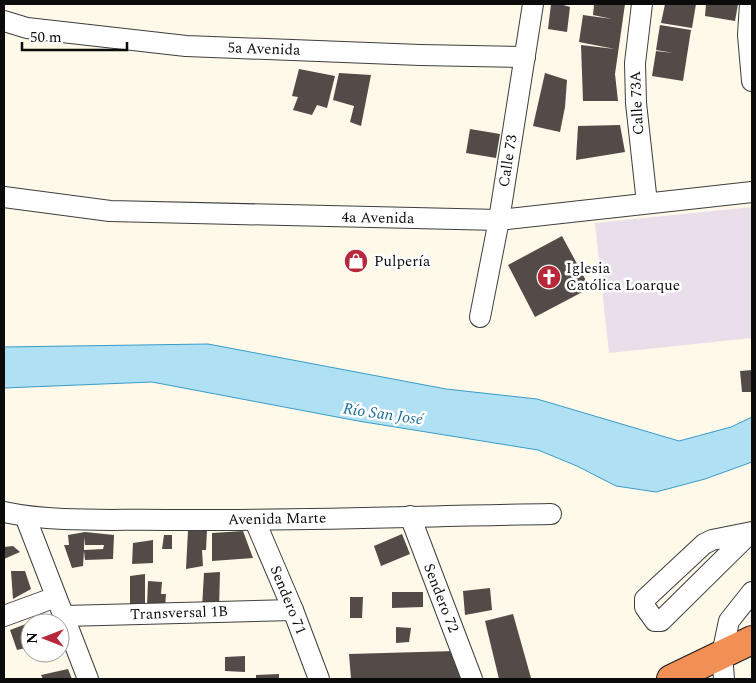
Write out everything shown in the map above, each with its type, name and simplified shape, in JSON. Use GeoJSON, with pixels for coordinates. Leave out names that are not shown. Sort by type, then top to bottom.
{"type":"FeatureCollection","features":[{"type":"Feature","properties":{"kind":"highway"},"geometry":{"type":"LineString","coordinates":[[671,679],[723,667],[752,640]]}},
{"type":"Feature","properties":{"kind":"street","name":"Calle 73"},"geometry":{"type":"LineString","coordinates":[[480,317],[498,220],[533,4]]}},
{"type":"Feature","properties":{"kind":"street","name":"Calle 73A"},"geometry":{"type":"LineString","coordinates":[[642,4],[635,71],[636,103],[647,203]]}},
{"type":"Feature","properties":{"kind":"street"},"geometry":{"type":"LineString","coordinates":[[750,4],[748,35],[752,80]]}},
{"type":"Feature","properties":{"kind":"street","name":"5a Avenida"},"geometry":{"type":"LineString","coordinates":[[4,21],[27,28],[186,46],[525,58]]}},
{"type":"Feature","properties":{"kind":"street","name":"4a Avenida"},"geometry":{"type":"LineString","coordinates":[[4,197],[110,211],[498,220],[752,192]]}},
{"type":"Feature","properties":{"kind":"street","name":"Avenida Marte"},"geometry":{"type":"LineString","coordinates":[[4,512],[25,516],[255,521],[551,514]]}},
{"type":"Feature","properties":{"kind":"street"},"geometry":{"type":"LineString","coordinates":[[25,516],[63,613]]}},
{"type":"Feature","properties":{"kind":"street","name":"Sendero 72"},"geometry":{"type":"LineString","coordinates":[[410,516],[472,679]]}},
{"type":"Feature","properties":{"kind":"street","name":"Sendero 71"},"geometry":{"type":"LineString","coordinates":[[255,521],[293,610],[319,679]]}},
{"type":"Feature","properties":{"kind":"street"},"geometry":{"type":"LineString","coordinates":[[751,533],[661,621],[655,621],[644,607],[645,599],[698,548],[712,540],[751,533]]}},
{"type":"Feature","properties":{"kind":"street"},"geometry":{"type":"LineString","coordinates":[[723,667],[730,617],[752,592]]}},
{"type":"Feature","properties":{"kind":"street"},"geometry":{"type":"LineString","coordinates":[[4,616],[56,596]]}},
{"type":"Feature","properties":{"kind":"street","name":"Transversal 1B"},"geometry":{"type":"LineString","coordinates":[[70,616],[293,610]]}},
{"type":"Feature","properties":{"kind":"street"},"geometry":{"type":"LineString","coordinates":[[70,632],[88,679]]}},
{"type":"Feature","properties":{"kind":"shaded area"},"geometry":{"type":"Polygon","coordinates":[[[752,207],[752,338],[609,353],[595,223],[752,207]]]}},
{"type":"Feature","properties":{"kind":"water","name":"Río San José"},"geometry":{"type":"Polygon","coordinates":[[[208,344],[446,389],[537,399],[679,441],[731,427],[752,417],[752,462],[705,479],[656,492],[616,486],[577,466],[538,450],[358,421],[152,382],[4,388],[4,347],[208,344]]]}},
{"type":"Feature","properties":{"kind":"building"},"geometry":{"type":"Polygon","coordinates":[[[551,4],[570,7],[567,32],[548,29],[551,4]]]}},
{"type":"Feature","properties":{"kind":"building"},"geometry":{"type":"Polygon","coordinates":[[[594,4],[625,4],[615,74],[618,101],[583,101],[581,45],[615,49],[579,42],[583,15],[612,19],[593,15],[594,4]]]}},
{"type":"Feature","properties":{"kind":"building"},"geometry":{"type":"Polygon","coordinates":[[[665,4],[696,4],[692,28],[661,23],[665,4]]]}},
{"type":"Feature","properties":{"kind":"building"},"geometry":{"type":"Polygon","coordinates":[[[706,4],[738,4],[735,21],[705,16],[706,4]]]}},
{"type":"Feature","properties":{"kind":"building"},"geometry":{"type":"Polygon","coordinates":[[[660,25],[691,30],[683,81],[652,76],[656,51],[674,53],[656,50],[660,25]]]}},
{"type":"Feature","properties":{"kind":"building"},"geometry":{"type":"Polygon","coordinates":[[[299,69],[335,76],[327,108],[317,105],[312,115],[293,110],[298,97],[292,96],[299,69]]]}},
{"type":"Feature","properties":{"kind":"building"},"geometry":{"type":"Polygon","coordinates":[[[339,73],[371,75],[361,126],[350,122],[354,106],[333,100],[339,73]]]}},
{"type":"Feature","properties":{"kind":"building"},"geometry":{"type":"Polygon","coordinates":[[[545,73],[567,80],[565,107],[560,132],[533,126],[545,73]]]}},
{"type":"Feature","properties":{"kind":"building"},"geometry":{"type":"Polygon","coordinates":[[[620,125],[625,152],[576,160],[578,126],[620,125]]]}},
{"type":"Feature","properties":{"kind":"building"},"geometry":{"type":"Polygon","coordinates":[[[470,129],[500,134],[496,158],[466,153],[470,129]]]}},
{"type":"Feature","properties":{"kind":"building","name":"Iglesia Católica Loarque"},"geometry":{"type":"Polygon","coordinates":[[[562,236],[590,288],[535,317],[508,265],[562,236]]]}},
{"type":"Feature","properties":{"kind":"building"},"geometry":{"type":"Polygon","coordinates":[[[752,370],[752,392],[742,392],[740,371],[752,370]]]}},
{"type":"Feature","properties":{"kind":"building"},"geometry":{"type":"Polygon","coordinates":[[[207,529],[206,550],[202,550],[203,566],[186,569],[188,530],[207,529]]]}},
{"type":"Feature","properties":{"kind":"building"},"geometry":{"type":"Polygon","coordinates":[[[243,531],[253,558],[212,561],[212,533],[243,531]]]}},
{"type":"Feature","properties":{"kind":"building"},"geometry":{"type":"Polygon","coordinates":[[[85,532],[114,535],[113,559],[85,560],[84,551],[83,566],[72,568],[64,545],[69,545],[68,535],[85,532]],[[84,537],[84,550],[103,549],[104,545],[85,545],[84,537]]]}},
{"type":"Feature","properties":{"kind":"building"},"geometry":{"type":"Polygon","coordinates":[[[402,534],[410,554],[381,566],[374,546],[402,534]]]}},
{"type":"Feature","properties":{"kind":"building"},"geometry":{"type":"Polygon","coordinates":[[[164,535],[172,535],[172,549],[162,549],[164,535]]]}},
{"type":"Feature","properties":{"kind":"building"},"geometry":{"type":"Polygon","coordinates":[[[153,540],[153,563],[132,564],[133,543],[153,540]]]}},
{"type":"Feature","properties":{"kind":"building"},"geometry":{"type":"Polygon","coordinates":[[[13,546],[20,552],[4,559],[4,547],[13,546]]]}},
{"type":"Feature","properties":{"kind":"building"},"geometry":{"type":"Polygon","coordinates":[[[11,571],[25,571],[31,589],[13,599],[11,571]]]}},
{"type":"Feature","properties":{"kind":"building"},"geometry":{"type":"Polygon","coordinates":[[[220,572],[219,609],[202,608],[204,573],[220,572]]]}},
{"type":"Feature","properties":{"kind":"building"},"geometry":{"type":"Polygon","coordinates":[[[145,574],[145,609],[130,606],[130,576],[145,574]]]}},
{"type":"Feature","properties":{"kind":"building"},"geometry":{"type":"Polygon","coordinates":[[[148,581],[162,582],[161,594],[166,594],[165,608],[147,606],[148,581]]]}},
{"type":"Feature","properties":{"kind":"building"},"geometry":{"type":"Polygon","coordinates":[[[490,588],[492,610],[465,615],[463,591],[490,588]]]}},
{"type":"Feature","properties":{"kind":"building"},"geometry":{"type":"Polygon","coordinates":[[[392,592],[423,592],[423,607],[392,608],[392,592]]]}},
{"type":"Feature","properties":{"kind":"building"},"geometry":{"type":"Polygon","coordinates":[[[350,597],[363,597],[362,618],[350,618],[350,597]]]}},
{"type":"Feature","properties":{"kind":"building"},"geometry":{"type":"Polygon","coordinates":[[[513,614],[531,678],[499,679],[485,621],[513,614]]]}},
{"type":"Feature","properties":{"kind":"building"},"geometry":{"type":"Polygon","coordinates":[[[20,626],[20,649],[17,650],[10,630],[20,626]]]}},
{"type":"Feature","properties":{"kind":"building"},"geometry":{"type":"Polygon","coordinates":[[[396,627],[411,628],[409,642],[396,643],[396,627]]]}},
{"type":"Feature","properties":{"kind":"building"},"geometry":{"type":"Polygon","coordinates":[[[455,651],[463,679],[351,679],[349,654],[455,651]]]}},
{"type":"Feature","properties":{"kind":"building"},"geometry":{"type":"Polygon","coordinates":[[[245,656],[245,672],[225,671],[225,657],[245,656]]]}},
{"type":"Feature","properties":{"kind":"building"},"geometry":{"type":"Polygon","coordinates":[[[68,669],[72,679],[43,679],[41,675],[68,669]]]}},
{"type":"Feature","properties":{"kind":"building"},"geometry":{"type":"Polygon","coordinates":[[[279,674],[279,679],[256,679],[256,675],[279,674]]]}},
{"type":"Feature","properties":{"kind":"place","name":"Pulpería"},"geometry":{"type":"Point","coordinates":[356,261]}},
{"type":"Feature","properties":{"kind":"place","name":"Iglesia Católica Loarque"},"geometry":{"type":"Point","coordinates":[549,277]}}]}
